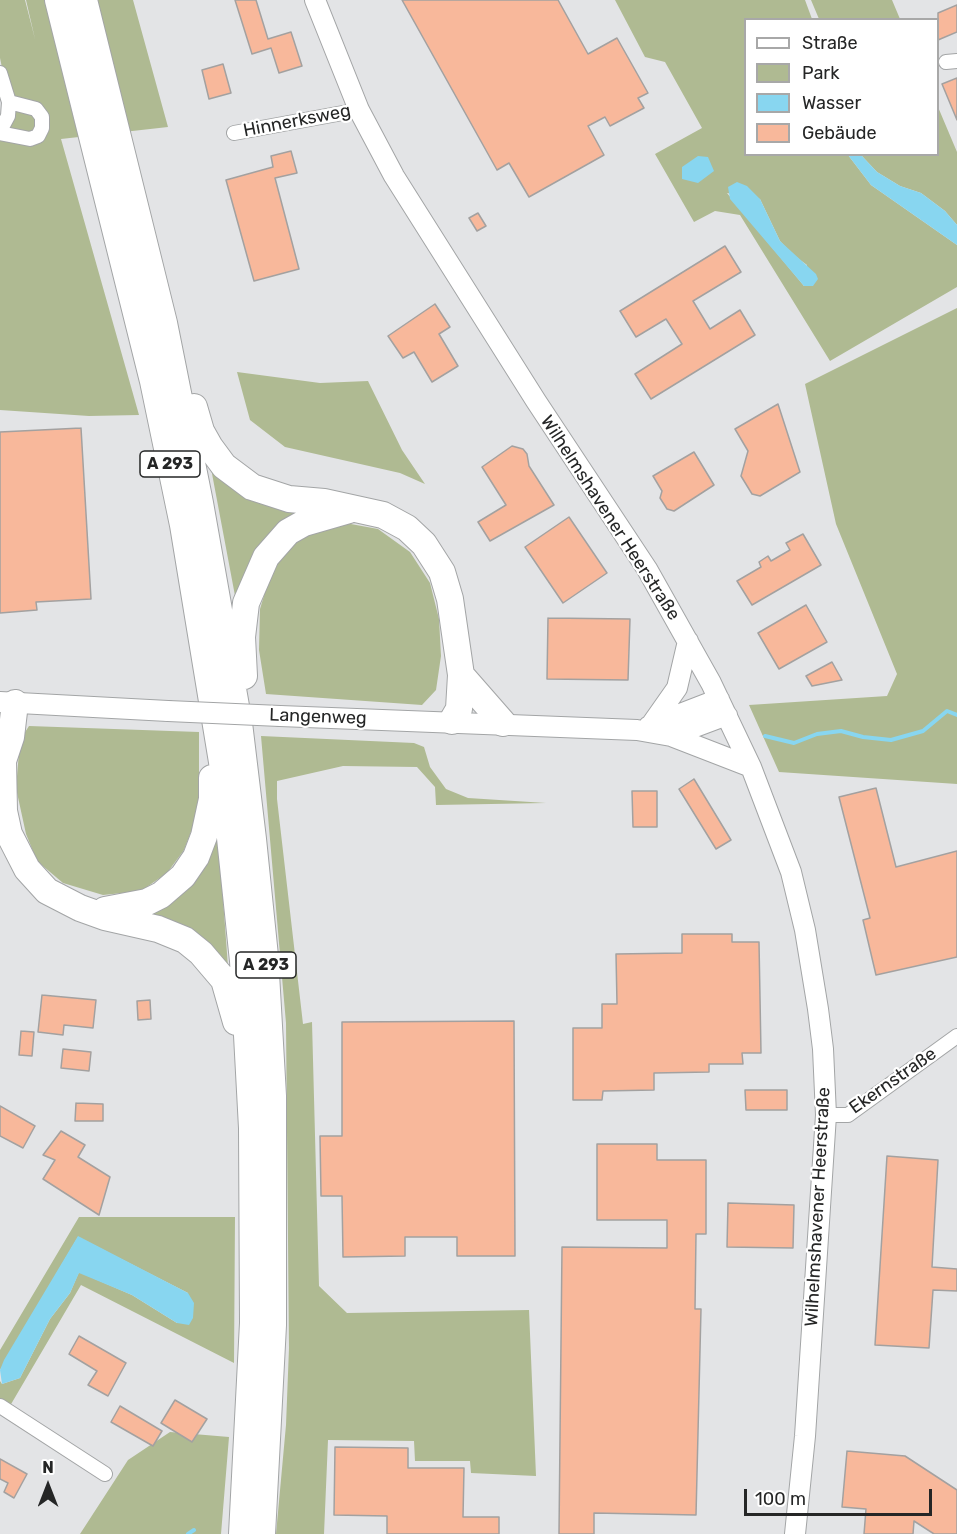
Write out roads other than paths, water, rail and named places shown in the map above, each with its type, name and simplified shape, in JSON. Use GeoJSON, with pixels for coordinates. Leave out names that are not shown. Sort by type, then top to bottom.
{"type":"FeatureCollection","features":[{"type":"Feature","properties":{"kind":"highway","name":"A 293"},"geometry":{"type":"LineString","coordinates":[[58,0],[153,381],[183,525],[222,762],[243,961],[252,1128],[253,1323],[242,1534]]}},
{"type":"Feature","properties":{"kind":"highway","name":"A 293"},"geometry":{"type":"LineString","coordinates":[[84,0],[164,323],[200,502],[239,723],[265,956],[273,1096],[273,1325],[262,1534]]}},
{"type":"Feature","properties":{"kind":"highway"},"geometry":{"type":"LineString","coordinates":[[164,323],[183,359],[201,431],[224,466],[237,478],[270,494],[383,515],[407,528],[424,544],[438,565],[447,586],[461,675],[459,709],[452,721]]}},
{"type":"Feature","properties":{"kind":"highway"},"geometry":{"type":"LineString","coordinates":[[239,723],[244,694],[243,637],[246,603],[266,557],[288,532],[304,523],[356,509]]}},
{"type":"Feature","properties":{"kind":"highway"},"geometry":{"type":"LineString","coordinates":[[452,721],[445,708],[447,673],[454,636]]}},
{"type":"Feature","properties":{"kind":"highway"},"geometry":{"type":"LineString","coordinates":[[461,675],[503,723]]}},
{"type":"Feature","properties":{"kind":"highway"},"geometry":{"type":"LineString","coordinates":[[80,908],[111,910],[147,902],[172,886],[196,857],[204,836],[212,799],[211,756],[206,721],[211,701]]}},
{"type":"Feature","properties":{"kind":"highway"},"geometry":{"type":"LineString","coordinates":[[7,702],[11,737],[2,755],[4,812],[16,851],[37,883],[80,908],[105,917],[172,933],[185,940],[213,966],[224,980],[233,1009],[242,1108],[252,1128]]}},
{"type":"Feature","properties":{"kind":"street","name":"Wilhelmshavener Heerstraße"},"geometry":{"type":"LineString","coordinates":[[315,0],[359,110],[394,176],[434,242],[647,569],[688,641],[751,767],[791,872],[805,930],[823,1049],[826,1115],[806,1424],[795,1534]]}},
{"type":"Feature","properties":{"kind":"street"},"geometry":{"type":"LineString","coordinates":[[0,74],[9,102],[8,116],[0,132],[30,139],[38,136],[42,128],[42,117],[36,109],[9,102]]}},
{"type":"Feature","properties":{"kind":"street","name":"Hinnerksweg"},"geometry":{"type":"LineString","coordinates":[[234,133],[359,110]]}},
{"type":"Feature","properties":{"kind":"street"},"geometry":{"type":"LineString","coordinates":[[644,727],[677,688],[688,641]]}},
{"type":"Feature","properties":{"kind":"street","name":"Langenweg"},"geometry":{"type":"LineString","coordinates":[[7,702],[280,716],[644,727],[723,707]]}},
{"type":"Feature","properties":{"kind":"street"},"geometry":{"type":"LineString","coordinates":[[671,736],[723,707]]}},
{"type":"Feature","properties":{"kind":"street","name":"Langenweg"},"geometry":{"type":"LineString","coordinates":[[644,727],[751,767]]}},
{"type":"Feature","properties":{"kind":"street","name":"Ekernstraße"},"geometry":{"type":"LineString","coordinates":[[826,1115],[848,1115],[957,1036]]}},
{"type":"Feature","properties":{"kind":"street"},"geometry":{"type":"LineString","coordinates":[[0,1406],[105,1474]]}},
{"type":"Feature","properties":{"kind":"water"},"geometry":{"type":"Polygon","coordinates":[[[698,156],[708,157],[714,171],[698,183],[682,179],[682,167],[698,156]]]}},
{"type":"Feature","properties":{"kind":"water"},"geometry":{"type":"Polygon","coordinates":[[[849,156],[862,156],[877,172],[900,186],[921,193],[945,211],[957,225],[957,245],[871,185],[849,156]]]}},
{"type":"Feature","properties":{"kind":"water"},"geometry":{"type":"Polygon","coordinates":[[[737,182],[747,186],[760,199],[780,241],[816,274],[818,279],[813,286],[804,286],[730,199],[728,187],[737,182]]]}},
{"type":"Feature","properties":{"kind":"water"},"geometry":{"type":"Polygon","coordinates":[[[78,1236],[188,1293],[194,1303],[193,1318],[189,1325],[177,1323],[132,1295],[79,1273],[70,1293],[50,1319],[20,1378],[2,1384],[0,1370],[4,1360],[78,1236]]]}},
{"type":"Feature","properties":{"kind":"waterway"},"geometry":{"type":"LineString","coordinates":[[765,736],[794,743],[817,734],[841,731],[863,737],[891,740],[923,731],[947,711],[957,715]]}},
{"type":"Feature","properties":{"kind":"waterway"},"geometry":{"type":"LineString","coordinates":[[188,1534],[194,1530]]}}]}
